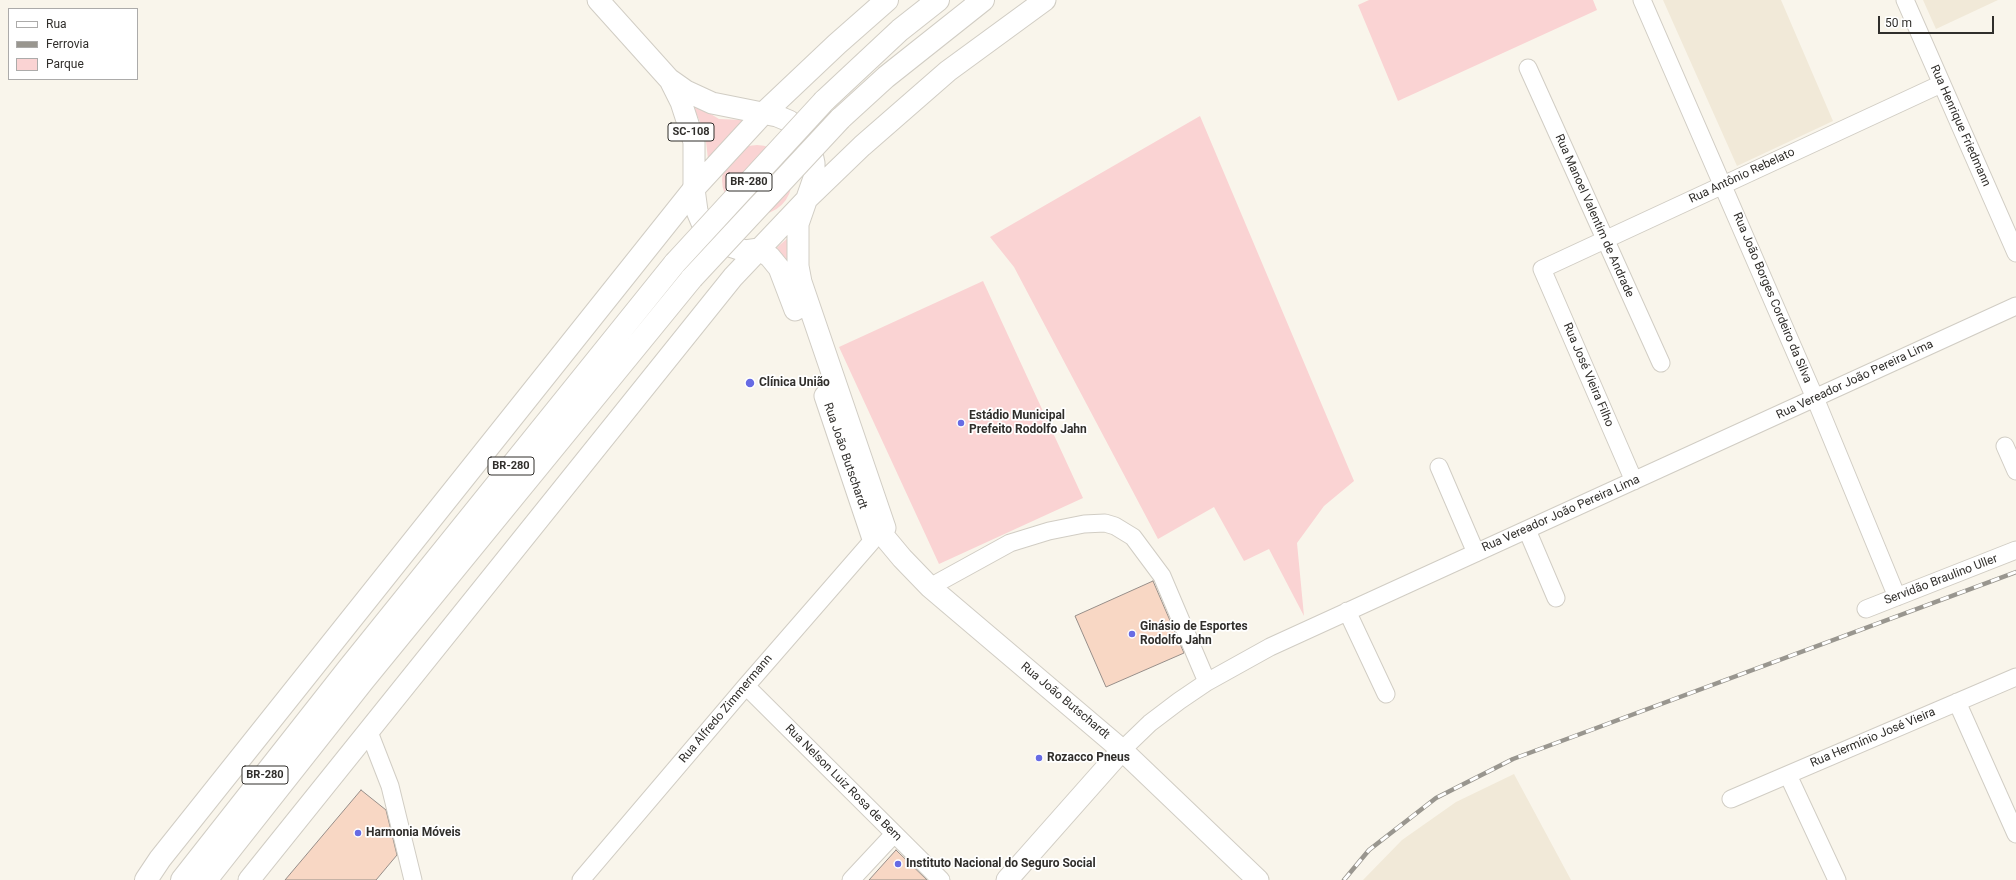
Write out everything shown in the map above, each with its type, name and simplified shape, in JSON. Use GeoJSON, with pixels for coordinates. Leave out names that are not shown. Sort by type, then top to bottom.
{"type":"FeatureCollection","features":[{"type":"Feature","properties":{"kind":"highway"},"geometry":{"type":"LineString","coordinates":[[764,114],[784,93],[837,44],[888,0]]}},
{"type":"Feature","properties":{"kind":"highway","name":"BR-280"},"geometry":{"type":"LineString","coordinates":[[182,880],[348,669],[675,263],[824,101],[900,30],[938,0]]}},
{"type":"Feature","properties":{"kind":"highway","name":"BR-280"},"geometry":{"type":"LineString","coordinates":[[206,880],[368,675],[692,278],[840,119],[886,77],[982,0]]}},
{"type":"Feature","properties":{"kind":"highway"},"geometry":{"type":"LineString","coordinates":[[146,880],[165,852],[688,197]]}},
{"type":"Feature","properties":{"kind":"main road","name":"SC-108"},"geometry":{"type":"LineString","coordinates":[[598,0],[669,79],[685,113],[694,142],[695,153],[688,197]]}},
{"type":"Feature","properties":{"kind":"main road"},"geometry":{"type":"LineString","coordinates":[[250,880],[732,277],[807,199],[862,146],[948,71],[1045,0]]}},
{"type":"Feature","properties":{"kind":"main road","name":"SC-108"},"geometry":{"type":"LineString","coordinates":[[669,79],[698,96],[720,105],[764,114]]}},
{"type":"Feature","properties":{"kind":"main road"},"geometry":{"type":"LineString","coordinates":[[720,105],[745,104],[767,100],[784,93]]}},
{"type":"Feature","properties":{"kind":"main road"},"geometry":{"type":"LineString","coordinates":[[759,249],[745,250],[732,248],[721,243],[702,223],[697,211],[688,197],[764,114],[777,116],[790,121],[803,134],[810,145],[814,163],[814,178],[807,199]]}},
{"type":"Feature","properties":{"kind":"main road","name":"Rua João Butschardt"},"geometry":{"type":"LineString","coordinates":[[807,199],[798,224],[798,266],[801,282],[879,536]]}},
{"type":"Feature","properties":{"kind":"main road","name":"Rua João Butschardt"},"geometry":{"type":"LineString","coordinates":[[759,249],[770,257],[779,268],[785,279],[879,536],[930,587],[1122,750],[1258,880]]}},
{"type":"Feature","properties":{"kind":"main road"},"geometry":{"type":"LineString","coordinates":[[732,277],[750,271],[779,268]]}},
{"type":"Feature","properties":{"kind":"main road"},"geometry":{"type":"LineString","coordinates":[[1007,880],[1122,750]]}},
{"type":"Feature","properties":{"kind":"street","name":"Rua João Borges Cordeiro da Silva"},"geometry":{"type":"LineString","coordinates":[[1642,0],[1815,398],[1897,597]]}},
{"type":"Feature","properties":{"kind":"street","name":"Rua Henrique Friedmann"},"geometry":{"type":"LineString","coordinates":[[1905,0],[2016,253]]}},
{"type":"Feature","properties":{"kind":"street","name":"Rua Manoel Valentim de Andrade"},"geometry":{"type":"LineString","coordinates":[[1528,68],[1661,363]]}},
{"type":"Feature","properties":{"kind":"street","name":"Rua Antônio Rebelato"},"geometry":{"type":"LineString","coordinates":[[1542,269],[1941,84]]}},
{"type":"Feature","properties":{"kind":"street","name":"Rua José Vieira Filho"},"geometry":{"type":"LineString","coordinates":[[1542,269],[1634,481]]}},
{"type":"Feature","properties":{"kind":"street","name":"Rua Vereador João Pereira Lima"},"geometry":{"type":"LineString","coordinates":[[1122,750],[1150,723],[1207,682],[1270,647],[2016,306]]}},
{"type":"Feature","properties":{"kind":"street"},"geometry":{"type":"LineString","coordinates":[[2006,446],[2016,471]]}},
{"type":"Feature","properties":{"kind":"street"},"geometry":{"type":"LineString","coordinates":[[1439,467],[1476,553]]}},
{"type":"Feature","properties":{"kind":"street"},"geometry":{"type":"LineString","coordinates":[[930,587],[1010,543],[1049,531],[1084,524],[1105,523],[1115,526],[1133,537],[1162,576],[1207,682]]}},
{"type":"Feature","properties":{"kind":"street"},"geometry":{"type":"LineString","coordinates":[[1527,530],[1556,598]]}},
{"type":"Feature","properties":{"kind":"street","name":"Rua Alfredo Zimmermann"},"geometry":{"type":"LineString","coordinates":[[581,880],[746,686],[879,536]]}},
{"type":"Feature","properties":{"kind":"street","name":"Servidão Braulino Uller"},"geometry":{"type":"LineString","coordinates":[[1866,609],[2016,550]]}},
{"type":"Feature","properties":{"kind":"street"},"geometry":{"type":"LineString","coordinates":[[1347,611],[1386,694]]}},
{"type":"Feature","properties":{"kind":"street","name":"Rua Hermínio José Vieira"},"geometry":{"type":"LineString","coordinates":[[1731,799],[2016,676]]}},
{"type":"Feature","properties":{"kind":"street","name":"Rua Nelson Luiz Rosa de Bem"},"geometry":{"type":"LineString","coordinates":[[746,686],[941,880]]}},
{"type":"Feature","properties":{"kind":"street"},"geometry":{"type":"LineString","coordinates":[[1957,702],[2016,834]]}},
{"type":"Feature","properties":{"kind":"street"},"geometry":{"type":"LineString","coordinates":[[369,732],[390,786],[413,880]]}},
{"type":"Feature","properties":{"kind":"street"},"geometry":{"type":"LineString","coordinates":[[1788,775],[1837,880]]}},
{"type":"Feature","properties":{"kind":"street"},"geometry":{"type":"LineString","coordinates":[[851,880],[894,834]]}},
{"type":"Feature","properties":{"kind":"shaded area"},"geometry":{"type":"Polygon","coordinates":[[[1663,0],[1781,0],[1833,121],[1737,166],[1663,0]]]}},
{"type":"Feature","properties":{"kind":"shaded area"},"geometry":{"type":"Polygon","coordinates":[[[1923,0],[1998,0],[1936,29],[1923,0]]]}},
{"type":"Feature","properties":{"kind":"shaded area"},"geometry":{"type":"Polygon","coordinates":[[[1514,774],[1571,880],[1363,880],[1402,840],[1456,802],[1514,774]]]}},
{"type":"Feature","properties":{"kind":"green space"},"geometry":{"type":"Polygon","coordinates":[[[1369,0],[1593,0],[1597,10],[1398,101],[1358,5],[1369,0]]]}},
{"type":"Feature","properties":{"kind":"green space"},"geometry":{"type":"Polygon","coordinates":[[[691,102],[719,119],[743,120],[708,159],[705,133],[691,102]]]}},
{"type":"Feature","properties":{"kind":"green space"},"geometry":{"type":"Polygon","coordinates":[[[1200,116],[1354,481],[1324,506],[1297,543],[1304,616],[1269,549],[1244,561],[1214,507],[1158,539],[1014,267],[990,237],[1200,116]]]}},
{"type":"Feature","properties":{"kind":"green space"},"geometry":{"type":"Polygon","coordinates":[[[757,145],[770,148],[782,155],[789,167],[792,180],[789,193],[782,205],[770,212],[757,215],[744,212],[732,205],[725,193],[722,180],[725,167],[732,155],[744,148],[757,145]]]}},
{"type":"Feature","properties":{"kind":"green space"},"geometry":{"type":"Polygon","coordinates":[[[790,236],[791,270],[774,250],[790,236]]]}},
{"type":"Feature","properties":{"kind":"green space","name":"Estádio Municipal Prefeito Rodolfo Jahn"},"geometry":{"type":"Polygon","coordinates":[[[983,281],[1083,498],[939,564],[839,347],[983,281]]]}},
{"type":"Feature","properties":{"kind":"building","name":"Ginásio de Esportes Rodolfo Jahn"},"geometry":{"type":"Polygon","coordinates":[[[1153,581],[1184,653],[1106,687],[1075,616],[1153,581]]]}},
{"type":"Feature","properties":{"kind":"building","name":"Harmonia Móveis"},"geometry":{"type":"Polygon","coordinates":[[[361,790],[386,810],[397,855],[376,880],[285,880],[361,790]]]}},
{"type":"Feature","properties":{"kind":"building","name":"Instituto Nacional do Seguro Social"},"geometry":{"type":"Polygon","coordinates":[[[896,850],[927,880],[869,880],[896,850]]]}},
{"type":"Feature","properties":{"kind":"railway"},"geometry":{"type":"LineString","coordinates":[[1344,880],[1369,850],[1436,798],[1513,759],[2016,572]]}},
{"type":"Feature","properties":{"kind":"place","name":"Clínica União"},"geometry":{"type":"Point","coordinates":[750,383]}},
{"type":"Feature","properties":{"kind":"place","name":"Estádio Municipal Prefeito Rodolfo Jahn"},"geometry":{"type":"Point","coordinates":[961,423]}},
{"type":"Feature","properties":{"kind":"place","name":"Ginásio de Esportes Rodolfo Jahn"},"geometry":{"type":"Point","coordinates":[1132,634]}},
{"type":"Feature","properties":{"kind":"place","name":"Rozacco Pneus"},"geometry":{"type":"Point","coordinates":[1039,758]}},
{"type":"Feature","properties":{"kind":"place","name":"Harmonia Móveis"},"geometry":{"type":"Point","coordinates":[358,833]}},
{"type":"Feature","properties":{"kind":"place","name":"Instituto Nacional do Seguro Social"},"geometry":{"type":"Point","coordinates":[898,864]}}]}
